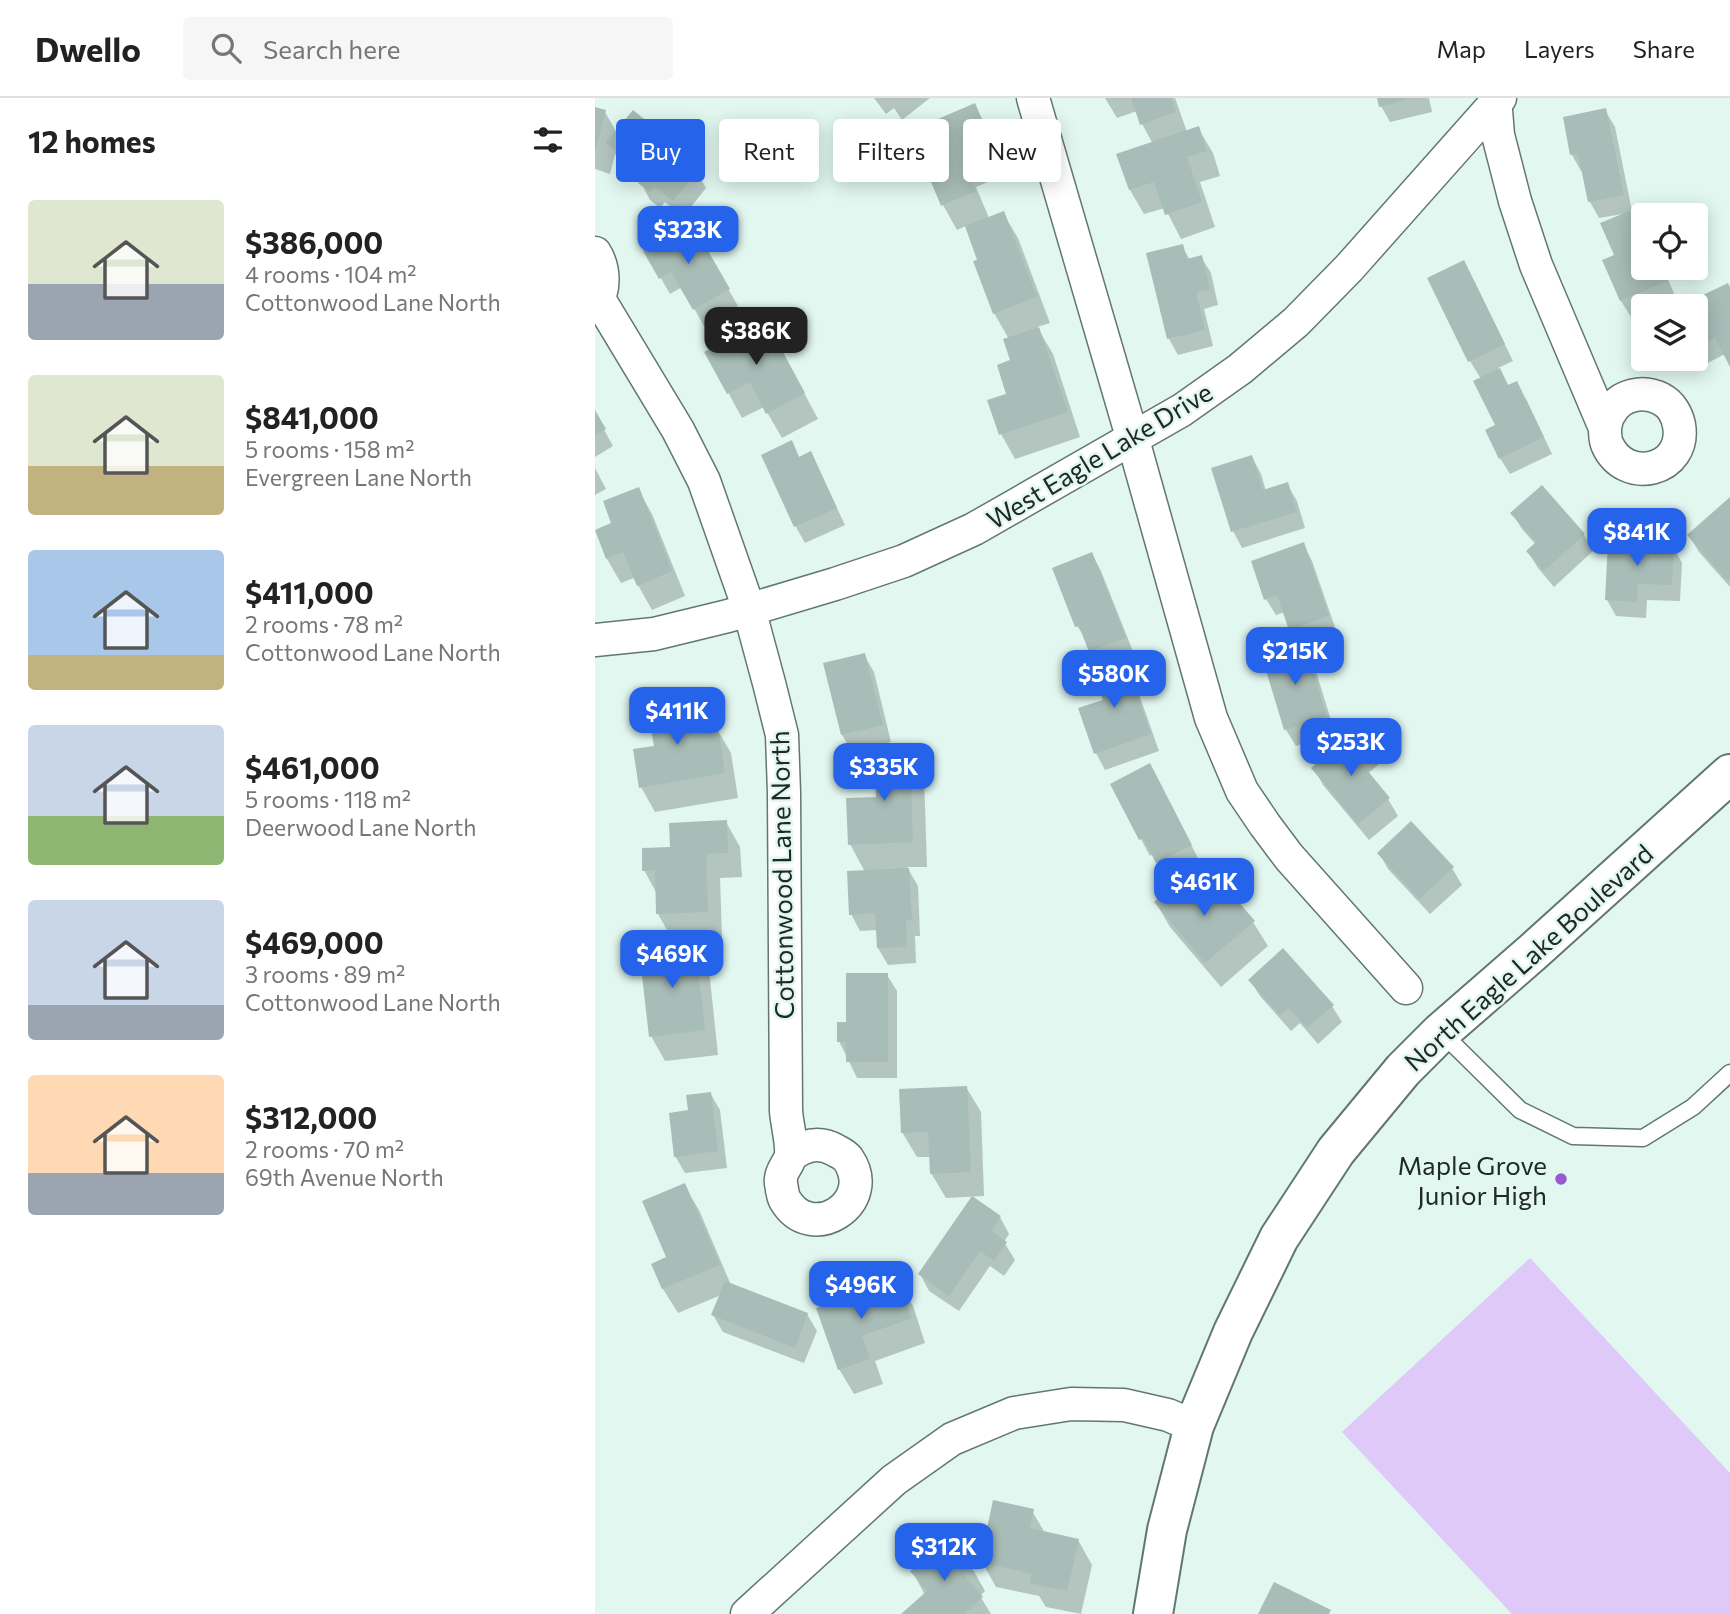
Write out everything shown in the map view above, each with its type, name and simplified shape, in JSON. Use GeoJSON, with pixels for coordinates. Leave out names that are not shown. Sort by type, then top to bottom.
{"type":"FeatureCollection","features":[{"type":"Feature","properties":{"kind":"street"},"geometry":{"type":"LineString","coordinates":[[1033,98],[1211,718],[1226,755],[1243,791],[1289,857],[1406,988]]}},
{"type":"Feature","properties":{"kind":"street"},"geometry":{"type":"LineString","coordinates":[[1497,100],[1498,135],[1515,201],[1536,265],[1605,428]]}},
{"type":"Feature","properties":{"kind":"street","name":"West Eagle Lake Drive"},"geometry":{"type":"LineString","coordinates":[[595,640],[654,634],[728,616],[835,584],[915,555],[974,529],[1133,440],[1240,369],[1296,322],[1349,268],[1497,100]]}},
{"type":"Feature","properties":{"kind":"street","name":"Cottonwood Lane North"},"geometry":{"type":"LineString","coordinates":[[595,253],[602,271],[602,286],[597,301],[678,430],[704,481],[749,609],[782,736],[786,1111],[791,1155]]}},
{"type":"Feature","properties":{"kind":"street","name":"North Eagle Lake Boulevard"},"geometry":{"type":"LineString","coordinates":[[1153,1614],[1167,1530],[1194,1426],[1233,1332],[1279,1238],[1336,1151],[1403,1070],[1441,1032],[1730,774]]}},
{"type":"Feature","properties":{"kind":"street"},"geometry":{"type":"LineString","coordinates":[[747,1614],[894,1480],[952,1439],[1013,1413],[1070,1404],[1124,1405],[1168,1415],[1194,1426]]}},
{"type":"Feature","properties":{"kind":"lane"},"geometry":{"type":"LineString","coordinates":[[1441,1032],[1520,1110],[1573,1136],[1643,1138],[1693,1107],[1730,1073]]}},
{"type":"Feature","properties":{"kind":"shaded area"},"geometry":{"type":"Polygon","coordinates":[[[1530,1258],[1730,1473],[1730,1614],[1512,1614],[1342,1432],[1530,1258]]]}},
{"type":"Feature","properties":{"kind":"building"},"geometry":{"type":"Polygon","coordinates":[[[1131,98],[1171,98],[1176,112],[1140,125],[1131,98]]]}},
{"type":"Feature","properties":{"kind":"building"},"geometry":{"type":"Polygon","coordinates":[[[1377,98],[1409,98],[1409,99],[1379,107],[1377,98]]]}},
{"type":"Feature","properties":{"kind":"building"},"geometry":{"type":"Polygon","coordinates":[[[975,103],[982,119],[963,119],[963,182],[972,182],[976,191],[941,206],[931,182],[949,182],[949,119],[938,119],[975,103]]]}},
{"type":"Feature","properties":{"kind":"building"},"geometry":{"type":"Polygon","coordinates":[[[595,107],[606,110],[596,149],[595,149],[595,107]]]}},
{"type":"Feature","properties":{"kind":"building"},"geometry":{"type":"Polygon","coordinates":[[[1606,108],[1624,195],[1588,202],[1578,154],[1570,155],[1563,117],[1606,108]]]}},
{"type":"Feature","properties":{"kind":"building"},"geometry":{"type":"Polygon","coordinates":[[[633,110],[644,119],[626,119],[633,110]]]}},
{"type":"Feature","properties":{"kind":"building"},"geometry":{"type":"Polygon","coordinates":[[[1199,126],[1207,151],[1187,157],[1202,202],[1165,215],[1154,182],[1129,190],[1116,154],[1199,126]]]}},
{"type":"Feature","properties":{"kind":"building"},"geometry":{"type":"Polygon","coordinates":[[[616,131],[616,151],[606,143],[616,131]]]}},
{"type":"Feature","properties":{"kind":"building"},"geometry":{"type":"Polygon","coordinates":[[[688,182],[673,201],[655,187],[650,192],[638,183],[688,182]]]}},
{"type":"Feature","properties":{"kind":"building"},"geometry":{"type":"Polygon","coordinates":[[[1631,210],[1631,280],[1668,281],[1631,294],[1620,301],[1602,260],[1614,255],[1600,223],[1631,210]]]}},
{"type":"Feature","properties":{"kind":"building"},"geometry":{"type":"Polygon","coordinates":[[[1004,211],[1037,297],[993,314],[973,261],[977,260],[965,226],[1004,211]]]}},
{"type":"Feature","properties":{"kind":"building"},"geometry":{"type":"Polygon","coordinates":[[[692,223],[730,289],[693,310],[671,272],[659,279],[643,251],[692,223]]]}},
{"type":"Feature","properties":{"kind":"building"},"geometry":{"type":"Polygon","coordinates":[[[1183,244],[1187,259],[1202,255],[1210,289],[1196,292],[1205,330],[1167,339],[1146,253],[1183,244]]]}},
{"type":"Feature","properties":{"kind":"building"},"geometry":{"type":"Polygon","coordinates":[[[1464,260],[1505,344],[1468,362],[1427,278],[1464,260]]]}},
{"type":"Feature","properties":{"kind":"building"},"geometry":{"type":"Polygon","coordinates":[[[1728,283],[1730,287],[1730,367],[1715,338],[1708,342],[1708,294],[1705,294],[1728,283]]]}},
{"type":"Feature","properties":{"kind":"building"},"geometry":{"type":"Polygon","coordinates":[[[765,319],[805,393],[766,414],[750,382],[727,394],[704,352],[765,319]]]}},
{"type":"Feature","properties":{"kind":"building"},"geometry":{"type":"Polygon","coordinates":[[[1039,327],[1068,412],[999,435],[987,400],[1006,394],[997,365],[1010,360],[1003,339],[1039,327]]]}},
{"type":"Feature","properties":{"kind":"building"},"geometry":{"type":"Polygon","coordinates":[[[1500,368],[1508,385],[1517,381],[1544,437],[1499,459],[1485,430],[1495,425],[1473,381],[1500,368]]]}},
{"type":"Feature","properties":{"kind":"building"},"geometry":{"type":"Polygon","coordinates":[[[595,410],[606,429],[595,435],[595,410]]]}},
{"type":"Feature","properties":{"kind":"building"},"geometry":{"type":"Polygon","coordinates":[[[792,440],[799,457],[811,451],[837,508],[794,527],[761,455],[792,440]]]}},
{"type":"Feature","properties":{"kind":"building"},"geometry":{"type":"Polygon","coordinates":[[[1252,455],[1263,490],[1288,482],[1297,512],[1231,532],[1211,468],[1252,455]]]}},
{"type":"Feature","properties":{"kind":"building"},"geometry":{"type":"Polygon","coordinates":[[[1542,485],[1585,534],[1544,571],[1526,551],[1536,542],[1510,513],[1542,485]]]}},
{"type":"Feature","properties":{"kind":"building"},"geometry":{"type":"Polygon","coordinates":[[[639,487],[672,571],[637,586],[623,552],[606,559],[595,530],[611,523],[603,501],[639,487]]]}},
{"type":"Feature","properties":{"kind":"building"},"geometry":{"type":"Polygon","coordinates":[[[1730,497],[1730,578],[1727,580],[1687,535],[1730,497]]]}},
{"type":"Feature","properties":{"kind":"building"},"geometry":{"type":"Polygon","coordinates":[[[1608,541],[1674,544],[1672,585],[1638,584],[1637,602],[1605,600],[1608,541]]]}},
{"type":"Feature","properties":{"kind":"building"},"geometry":{"type":"Polygon","coordinates":[[[1304,542],[1329,616],[1289,630],[1277,595],[1264,600],[1251,561],[1304,542]]]}},
{"type":"Feature","properties":{"kind":"building"},"geometry":{"type":"Polygon","coordinates":[[[1092,552],[1126,638],[1089,652],[1079,626],[1075,627],[1052,568],[1092,552]]]}},
{"type":"Feature","properties":{"kind":"building"},"geometry":{"type":"Polygon","coordinates":[[[1305,644],[1327,717],[1284,730],[1262,657],[1305,644]]]}},
{"type":"Feature","properties":{"kind":"building"},"geometry":{"type":"Polygon","coordinates":[[[865,653],[883,725],[841,735],[823,663],[865,653]]]}},
{"type":"Feature","properties":{"kind":"building"},"geometry":{"type":"Polygon","coordinates":[[[1124,659],[1151,734],[1094,754],[1078,708],[1103,700],[1093,670],[1124,659]]]}},
{"type":"Feature","properties":{"kind":"building"},"geometry":{"type":"Polygon","coordinates":[[[686,696],[692,731],[718,727],[725,773],[639,788],[633,749],[654,746],[646,702],[686,696]]]}},
{"type":"Feature","properties":{"kind":"building"},"geometry":{"type":"Polygon","coordinates":[[[1358,730],[1371,746],[1357,758],[1390,798],[1358,824],[1311,768],[1358,730]]]}},
{"type":"Feature","properties":{"kind":"building"},"geometry":{"type":"Polygon","coordinates":[[[910,748],[913,842],[848,845],[846,798],[876,797],[874,749],[910,748]]]}},
{"type":"Feature","properties":{"kind":"building"},"geometry":{"type":"Polygon","coordinates":[[[1150,763],[1192,845],[1156,863],[1143,838],[1139,840],[1110,784],[1150,763]]]}},
{"type":"Feature","properties":{"kind":"building"},"geometry":{"type":"Polygon","coordinates":[[[727,820],[728,853],[706,854],[708,912],[656,914],[655,870],[642,871],[642,848],[670,847],[669,823],[727,820]]]}},
{"type":"Feature","properties":{"kind":"building"},"geometry":{"type":"Polygon","coordinates":[[[1411,821],[1454,867],[1419,899],[1377,853],[1411,821]]]}},
{"type":"Feature","properties":{"kind":"building"},"geometry":{"type":"Polygon","coordinates":[[[909,868],[912,920],[906,920],[907,947],[877,948],[875,913],[849,915],[847,871],[909,868]]]}},
{"type":"Feature","properties":{"kind":"building"},"geometry":{"type":"Polygon","coordinates":[[[1182,878],[1205,904],[1225,886],[1255,921],[1205,963],[1154,902],[1182,878]]]}},
{"type":"Feature","properties":{"kind":"building"},"geometry":{"type":"Polygon","coordinates":[[[695,942],[705,1030],[649,1037],[639,949],[695,942]]]}},
{"type":"Feature","properties":{"kind":"building"},"geometry":{"type":"Polygon","coordinates":[[[1283,948],[1334,1005],[1307,1028],[1289,1008],[1280,1015],[1248,980],[1283,948]]]}},
{"type":"Feature","properties":{"kind":"building"},"geometry":{"type":"Polygon","coordinates":[[[846,973],[888,973],[888,1062],[846,1062],[846,1042],[837,1042],[837,1022],[846,1022],[846,973]]]}},
{"type":"Feature","properties":{"kind":"building"},"geometry":{"type":"Polygon","coordinates":[[[967,1086],[971,1172],[930,1174],[928,1132],[901,1133],[899,1089],[967,1086]]]}},
{"type":"Feature","properties":{"kind":"building"},"geometry":{"type":"Polygon","coordinates":[[[711,1092],[718,1151],[674,1157],[669,1113],[688,1110],[686,1095],[711,1092]]]}},
{"type":"Feature","properties":{"kind":"building"},"geometry":{"type":"Polygon","coordinates":[[[685,1183],[720,1265],[662,1289],[651,1264],[666,1257],[642,1201],[685,1183]]]}},
{"type":"Feature","properties":{"kind":"building"},"geometry":{"type":"Polygon","coordinates":[[[972,1196],[1001,1216],[991,1231],[1007,1242],[994,1261],[980,1251],[949,1296],[918,1274],[972,1196]]]}},
{"type":"Feature","properties":{"kind":"building"},"geometry":{"type":"Polygon","coordinates":[[[899,1280],[912,1318],[862,1336],[870,1359],[838,1370],[816,1308],[899,1280]]]}},
{"type":"Feature","properties":{"kind":"building"},"geometry":{"type":"Polygon","coordinates":[[[725,1281],[808,1313],[795,1348],[711,1315],[725,1281]]]}},
{"type":"Feature","properties":{"kind":"building"},"geometry":{"type":"Polygon","coordinates":[[[993,1500],[1034,1509],[1030,1528],[1079,1539],[1067,1591],[1029,1583],[1032,1574],[980,1562],[993,1500]]]}},
{"type":"Feature","properties":{"kind":"building"},"geometry":{"type":"Polygon","coordinates":[[[948,1538],[972,1565],[963,1574],[983,1597],[964,1614],[901,1614],[927,1591],[910,1571],[948,1538]]]}},
{"type":"Feature","properties":{"kind":"building"},"geometry":{"type":"Polygon","coordinates":[[[1274,1582],[1331,1610],[1329,1614],[1258,1614],[1274,1582]]]}},
{"type":"Feature","properties":{"kind":"place","name":"Maple Grove Junior High"},"geometry":{"type":"Point","coordinates":[1561,1179]}}]}
